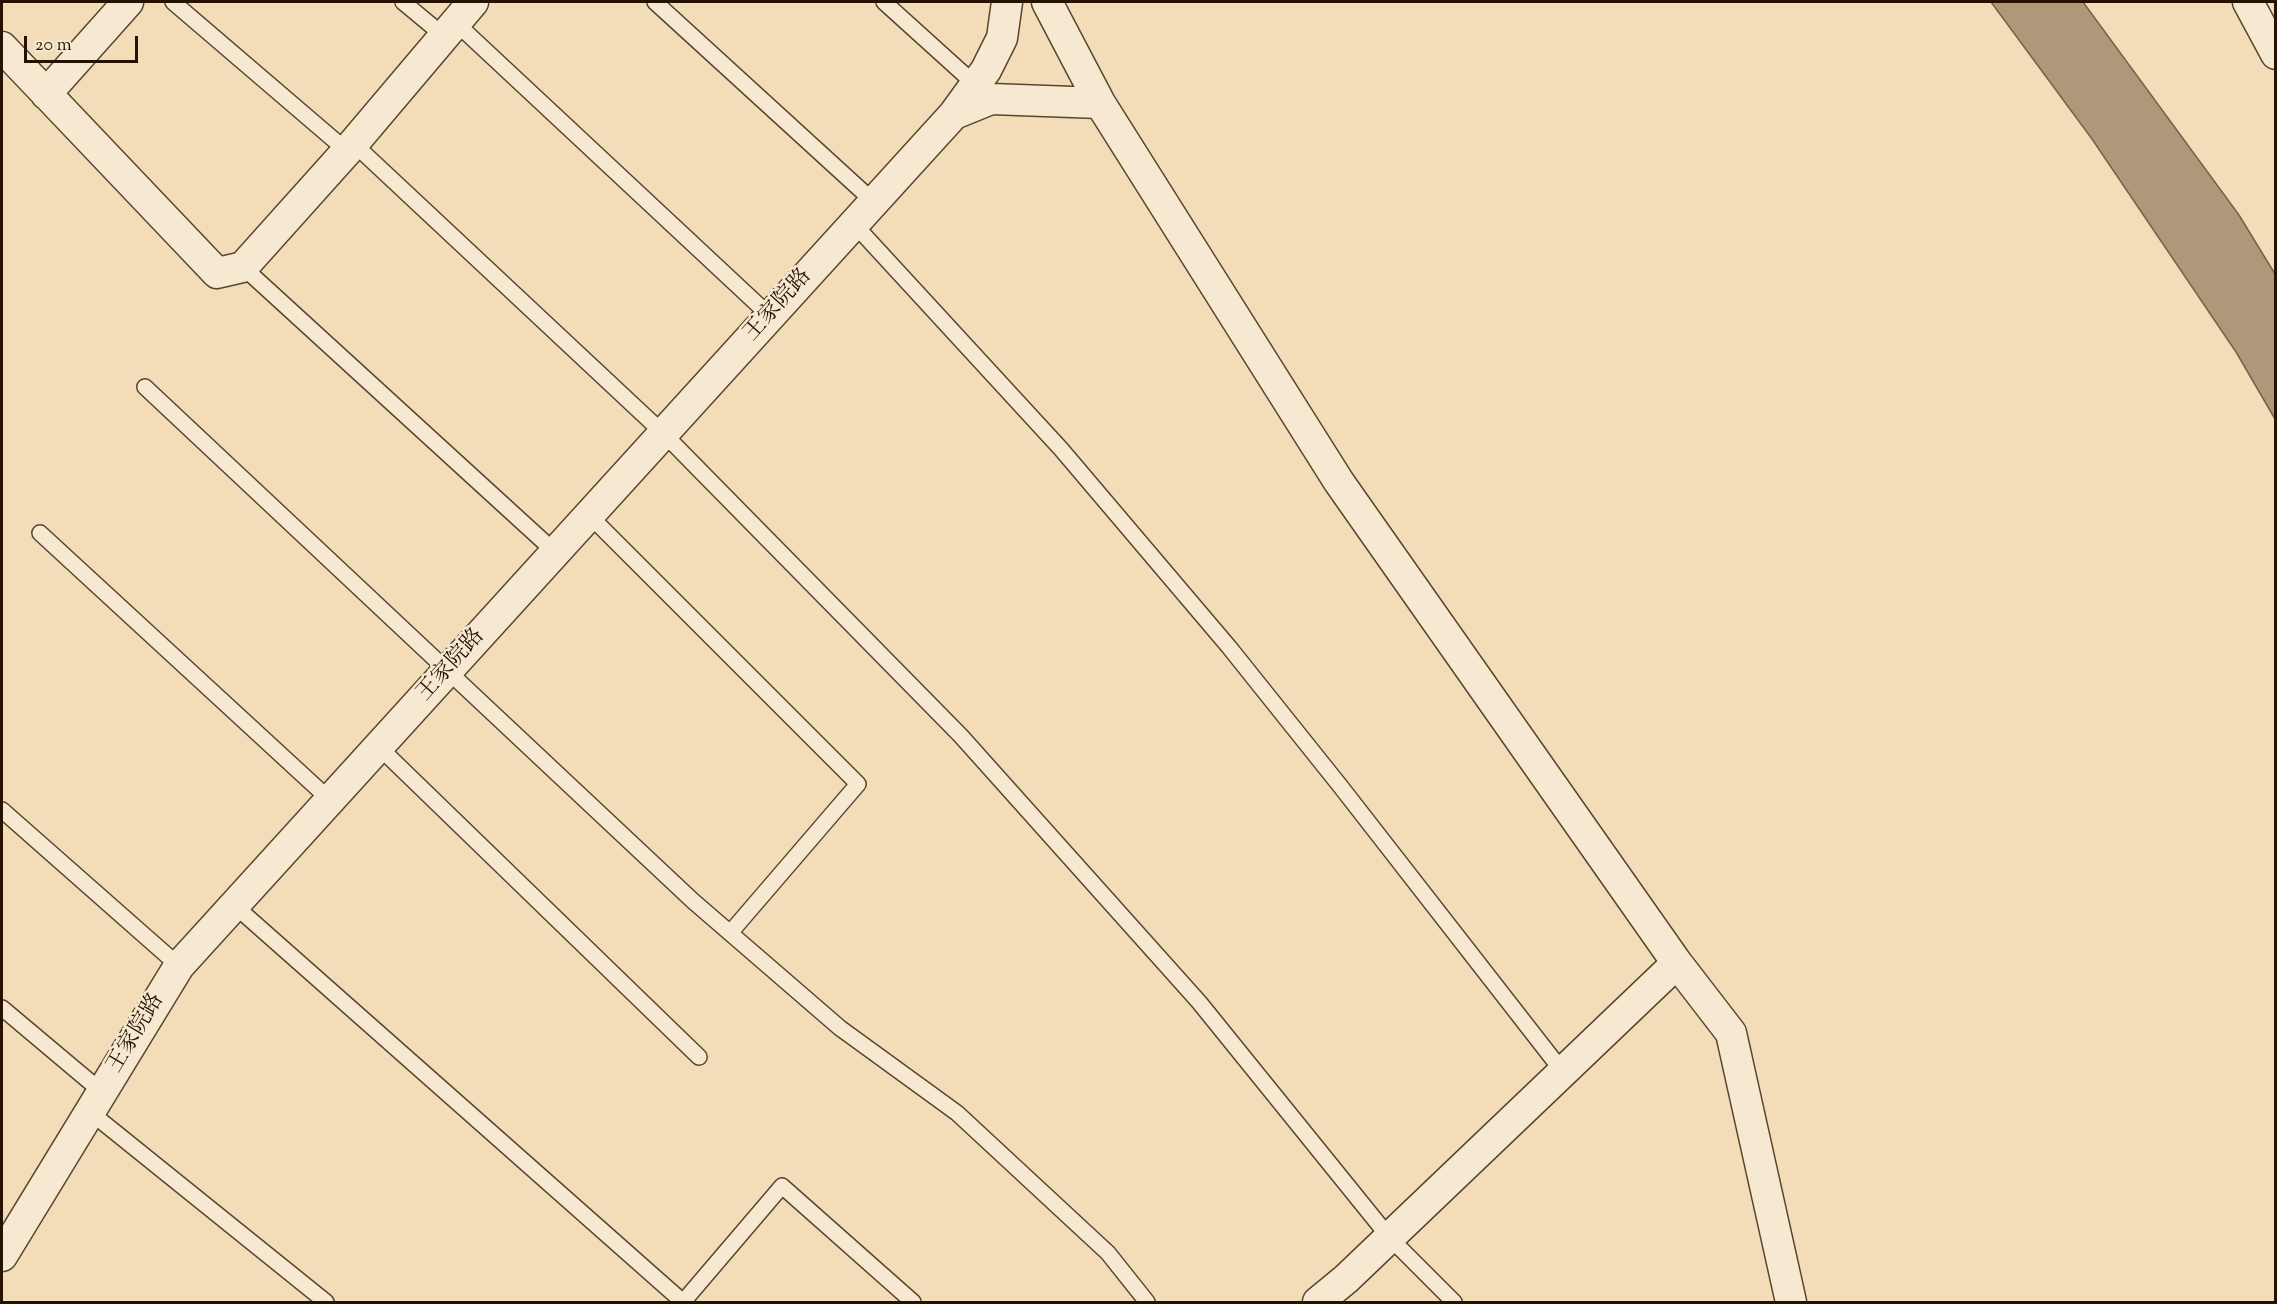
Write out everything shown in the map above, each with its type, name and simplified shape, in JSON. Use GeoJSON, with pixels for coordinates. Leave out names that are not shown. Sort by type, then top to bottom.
{"type":"FeatureCollection","features":[{"type":"Feature","properties":{"kind":"street"},"geometry":{"type":"LineString","coordinates":[[46,94],[128,2]]}},
{"type":"Feature","properties":{"kind":"street"},"geometry":{"type":"LineString","coordinates":[[1007,2],[1002,38],[986,70],[983,92],[1100,103]]}},
{"type":"Feature","properties":{"kind":"street"},"geometry":{"type":"LineString","coordinates":[[1047,2],[1100,103],[1339,482],[1677,963],[1731,1033],[1791,1302]]}},
{"type":"Feature","properties":{"kind":"street"},"geometry":{"type":"LineString","coordinates":[[2248,2],[2276,54]]}},
{"type":"Feature","properties":{"kind":"street"},"geometry":{"type":"LineString","coordinates":[[2,47],[217,273],[243,267],[350,147],[457,20]]}},
{"type":"Feature","properties":{"kind":"street","name":"王家院路"},"geometry":{"type":"LineString","coordinates":[[2,1256],[179,966],[954,114],[983,92]]}},
{"type":"Feature","properties":{"kind":"street"},"geometry":{"type":"LineString","coordinates":[[1318,1302],[1677,963]]}},
{"type":"Feature","properties":{"kind":"lane"},"geometry":{"type":"LineString","coordinates":[[173,2],[350,147],[663,433],[960,736],[1199,1002],[1389,1237],[1454,1302]]}},
{"type":"Feature","properties":{"kind":"lane"},"geometry":{"type":"LineString","coordinates":[[403,2],[457,20],[770,316]]}},
{"type":"Feature","properties":{"kind":"lane"},"geometry":{"type":"LineString","coordinates":[[655,2],[874,202]]}},
{"type":"Feature","properties":{"kind":"lane"},"geometry":{"type":"LineString","coordinates":[[884,2],[983,92]]}},
{"type":"Feature","properties":{"kind":"lane"},"geometry":{"type":"LineString","coordinates":[[854,224],[1061,449],[1229,647],[1349,796],[1563,1072]]}},
{"type":"Feature","properties":{"kind":"lane"},"geometry":{"type":"LineString","coordinates":[[243,267],[555,552]]}},
{"type":"Feature","properties":{"kind":"lane"},"geometry":{"type":"LineString","coordinates":[[145,387],[693,902],[840,1028],[957,1113],[1108,1253],[1147,1302]]}},
{"type":"Feature","properties":{"kind":"lane"},"geometry":{"type":"LineString","coordinates":[[589,514],[858,784],[730,933]]}},
{"type":"Feature","properties":{"kind":"lane"},"geometry":{"type":"LineString","coordinates":[[40,533],[330,800]]}},
{"type":"Feature","properties":{"kind":"lane"},"geometry":{"type":"LineString","coordinates":[[379,747],[699,1057]]}},
{"type":"Feature","properties":{"kind":"lane"},"geometry":{"type":"LineString","coordinates":[[2,810],[179,966]]}},
{"type":"Feature","properties":{"kind":"lane"},"geometry":{"type":"LineString","coordinates":[[234,905],[683,1302],[782,1186],[914,1302]]}},
{"type":"Feature","properties":{"kind":"lane"},"geometry":{"type":"LineString","coordinates":[[2,1008],[96,1102],[326,1302]]}},
{"type":"Feature","properties":{"kind":"shaded area"},"geometry":{"type":"Polygon","coordinates":[[[1991,2],[2083,2],[2239,215],[2275,274],[2275,419],[2236,352],[2092,139],[1991,2]]]}}]}
